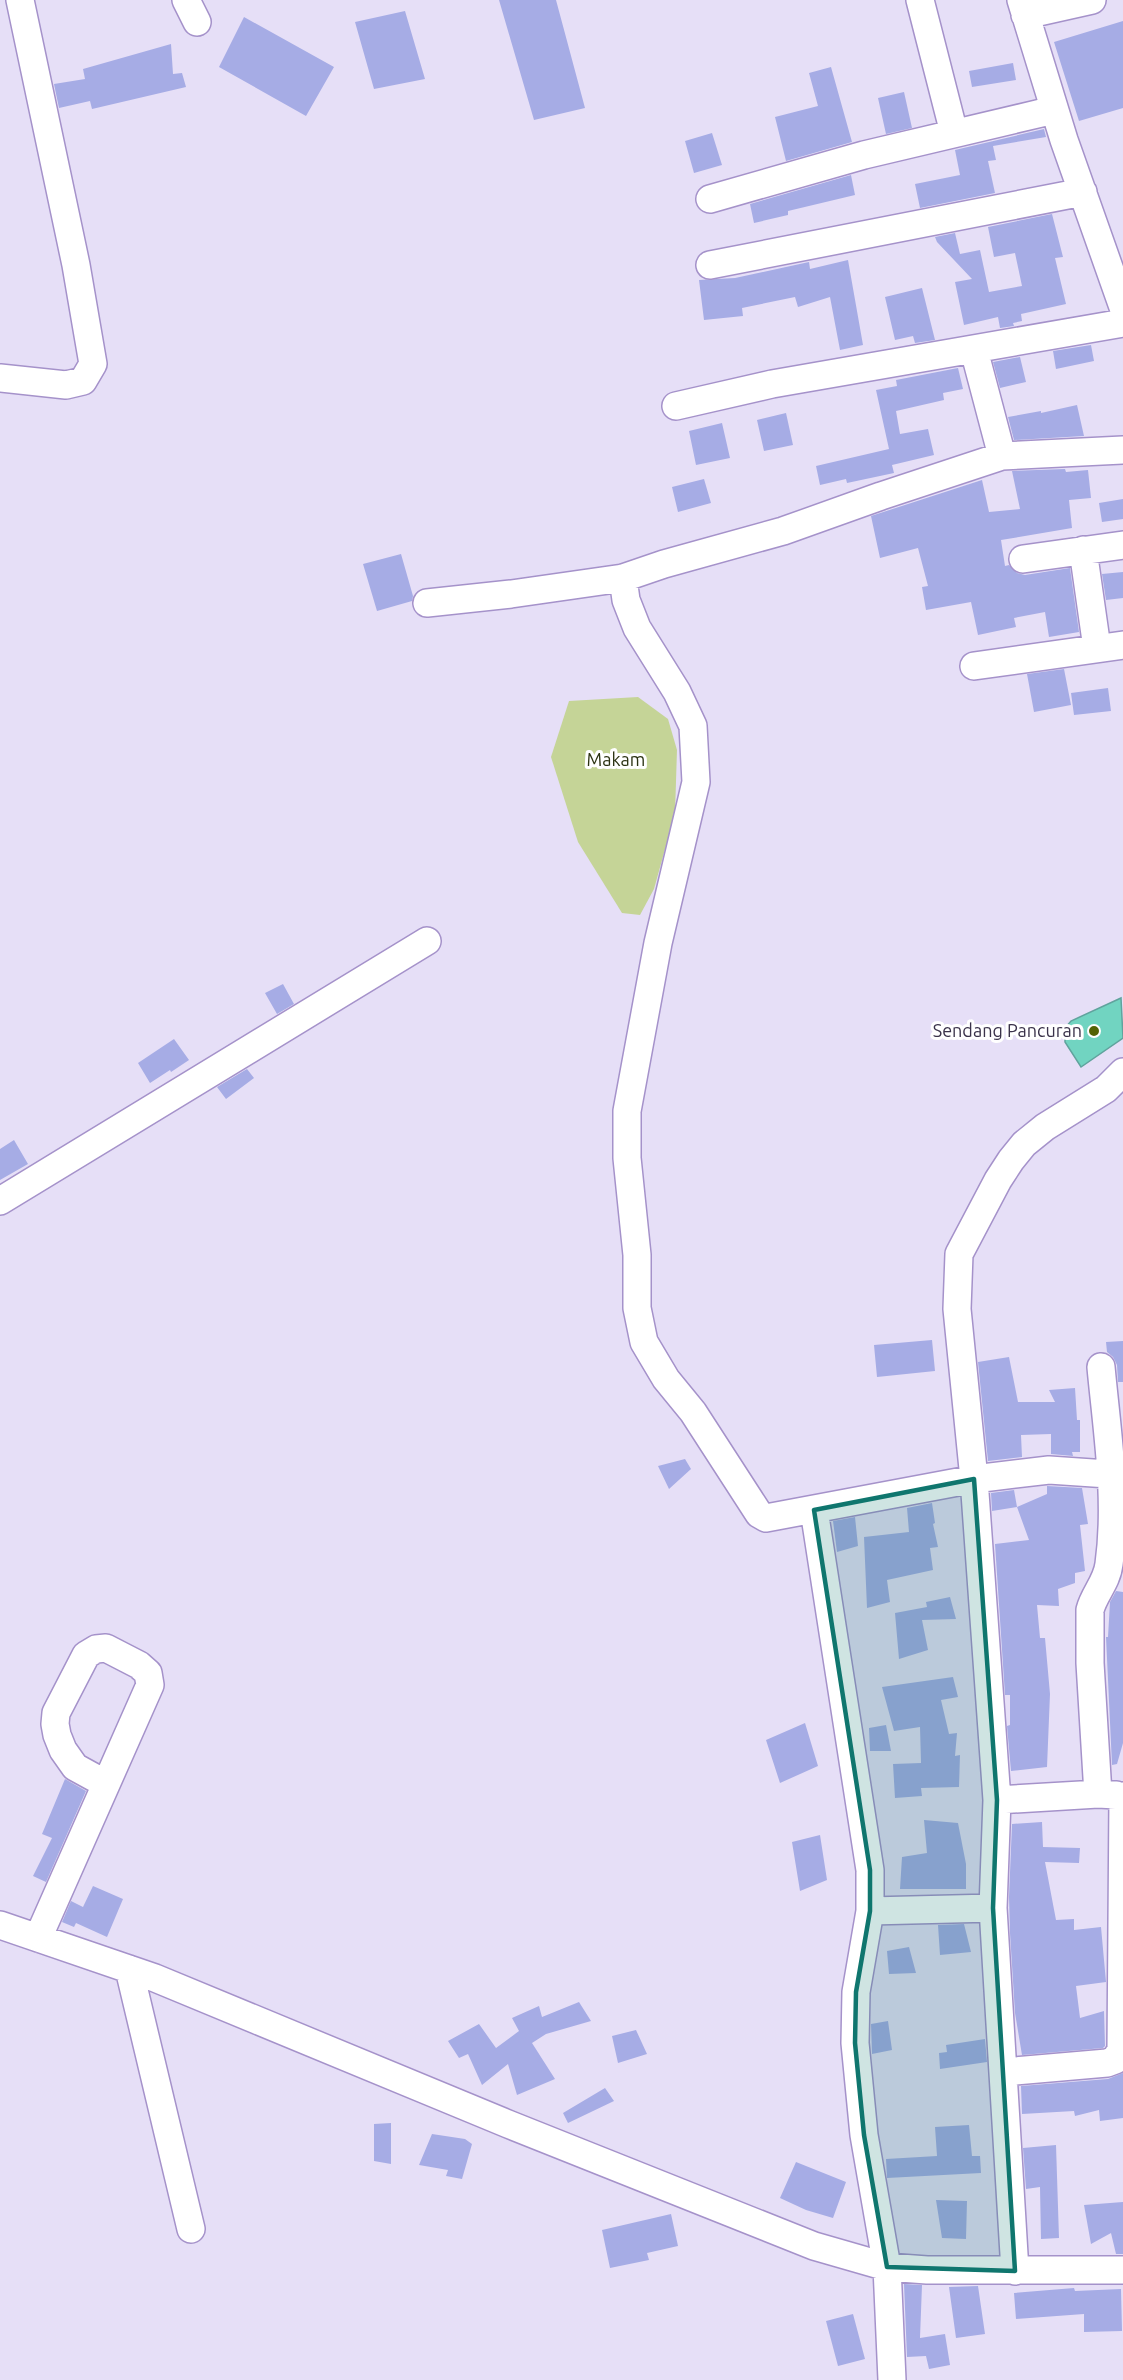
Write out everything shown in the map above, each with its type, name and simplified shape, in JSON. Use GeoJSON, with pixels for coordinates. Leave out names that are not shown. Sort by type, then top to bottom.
{"type":"FeatureCollection","features":[{"type":"Feature","properties":{"kind":"street"},"geometry":{"type":"LineString","coordinates":[[0,378],[66,385],[83,381],[93,364],[76,265],[20,0]]}},
{"type":"Feature","properties":{"kind":"street"},"geometry":{"type":"LineString","coordinates":[[920,0],[954,133]]}},
{"type":"Feature","properties":{"kind":"street"},"geometry":{"type":"LineString","coordinates":[[1092,0],[1023,8],[1054,110],[1123,307]]}},
{"type":"Feature","properties":{"kind":"street"},"geometry":{"type":"LineString","coordinates":[[710,199],[864,155],[1054,110]]}},
{"type":"Feature","properties":{"kind":"street"},"geometry":{"type":"LineString","coordinates":[[710,264],[1083,192]]}},
{"type":"Feature","properties":{"kind":"street"},"geometry":{"type":"LineString","coordinates":[[676,406],[772,384],[1123,323]]}},
{"type":"Feature","properties":{"kind":"street"},"geometry":{"type":"LineString","coordinates":[[974,350],[1002,456]]}},
{"type":"Feature","properties":{"kind":"street"},"geometry":{"type":"LineString","coordinates":[[427,603],[623,578],[664,564],[783,531],[1002,456],[1123,450]]}},
{"type":"Feature","properties":{"kind":"street"},"geometry":{"type":"LineString","coordinates":[[1023,559],[1123,545]]}},
{"type":"Feature","properties":{"kind":"street"},"geometry":{"type":"LineString","coordinates":[[974,666],[1110,646],[1083,550]]}},
{"type":"Feature","properties":{"kind":"street"},"geometry":{"type":"LineString","coordinates":[[623,578],[626,600],[637,628],[677,692],[693,726],[696,782],[658,943],[627,1112],[627,1158],[637,1255],[637,1308],[644,1342],[666,1379],[693,1412],[759,1514],[766,1518],[974,1479],[1049,1470],[1117,1475]]}},
{"type":"Feature","properties":{"kind":"street"},"geometry":{"type":"LineString","coordinates":[[0,1201],[427,942]]}},
{"type":"Feature","properties":{"kind":"street"},"geometry":{"type":"LineString","coordinates":[[1014,2271],[993,1908],[997,1800],[974,1479],[957,1309],[959,1254],[998,1180],[1024,1144],[1044,1127],[1106,1089],[1123,1072]]}},
{"type":"Feature","properties":{"kind":"street"},"geometry":{"type":"LineString","coordinates":[[1003,2072],[1107,2063],[1115,2060],[1121,2050],[1115,1795],[1090,1664],[1090,1610],[1092,1602],[1106,1579],[1117,1475],[1101,1367]]}},
{"type":"Feature","properties":{"kind":"street"},"geometry":{"type":"LineString","coordinates":[[814,1510],[869,1858],[870,1911],[856,1992],[855,2043],[864,2135],[887,2267],[892,2380]]}},
{"type":"Feature","properties":{"kind":"street"},"geometry":{"type":"LineString","coordinates":[[38,1938],[150,1685],[147,1673],[139,1665],[106,1648],[96,1649],[86,1655],[56,1713],[55,1724],[63,1750],[75,1767],[106,1784]]}},
{"type":"Feature","properties":{"kind":"street"},"geometry":{"type":"LineString","coordinates":[[997,1800],[1115,1795]]}},
{"type":"Feature","properties":{"kind":"street"},"geometry":{"type":"LineString","coordinates":[[870,1911],[993,1908]]}},
{"type":"Feature","properties":{"kind":"street"},"geometry":{"type":"LineString","coordinates":[[0,1925],[129,1969],[507,2124],[803,2241],[887,2267],[927,2270],[1123,2270]]}},
{"type":"Feature","properties":{"kind":"street"},"geometry":{"type":"LineString","coordinates":[[129,1969],[190,2229]]}},
{"type":"Feature","properties":{"kind":"highlighted area"},"geometry":{"type":"Polygon","coordinates":[[[974,1479],[997,1800],[993,1908],[1015,2271],[887,2267],[864,2135],[855,2043],[856,1992],[870,1911],[870,1870],[814,1510],[974,1479]]]}},
{"type":"Feature","properties":{"kind":"green space","name":"Makam"},"geometry":{"type":"Polygon","coordinates":[[[638,697],[668,719],[677,750],[675,813],[654,889],[640,915],[622,913],[578,842],[551,757],[569,701],[638,697]]]}},
{"type":"Feature","properties":{"kind":"shaded area","name":"Sendang Pancuran"},"geometry":{"type":"Polygon","coordinates":[[[1121,998],[1123,1038],[1081,1067],[1065,1042],[1065,1028],[1071,1021],[1121,998]]]}},
{"type":"Feature","properties":{"kind":"building"},"geometry":{"type":"Polygon","coordinates":[[[499,0],[556,0],[585,108],[534,120],[499,0]]]}},
{"type":"Feature","properties":{"kind":"building"},"geometry":{"type":"Polygon","coordinates":[[[405,11],[425,79],[374,89],[355,22],[405,11]]]}},
{"type":"Feature","properties":{"kind":"building"},"geometry":{"type":"Polygon","coordinates":[[[244,17],[334,67],[306,116],[219,67],[244,17]]]}},
{"type":"Feature","properties":{"kind":"building"},"geometry":{"type":"Polygon","coordinates":[[[1123,21],[1123,108],[1079,121],[1054,42],[1123,21]]]}},
{"type":"Feature","properties":{"kind":"building"},"geometry":{"type":"Polygon","coordinates":[[[171,44],[173,74],[182,73],[186,87],[92,109],[90,101],[59,108],[54,84],[85,79],[83,69],[171,44]]]}},
{"type":"Feature","properties":{"kind":"building"},"geometry":{"type":"Polygon","coordinates":[[[1013,63],[1016,80],[972,87],[969,71],[1013,63]]]}},
{"type":"Feature","properties":{"kind":"building"},"geometry":{"type":"Polygon","coordinates":[[[831,67],[852,142],[786,161],[775,117],[818,106],[809,73],[831,67]]]}},
{"type":"Feature","properties":{"kind":"building"},"geometry":{"type":"Polygon","coordinates":[[[904,92],[912,128],[886,134],[878,98],[904,92]]]}},
{"type":"Feature","properties":{"kind":"building"},"geometry":{"type":"Polygon","coordinates":[[[1044,129],[1046,137],[993,146],[996,160],[988,161],[995,193],[920,208],[915,184],[960,175],[955,150],[1044,129]]]}},
{"type":"Feature","properties":{"kind":"building"},"geometry":{"type":"Polygon","coordinates":[[[712,133],[722,165],[694,173],[685,141],[712,133]]]}},
{"type":"Feature","properties":{"kind":"building"},"geometry":{"type":"Polygon","coordinates":[[[851,175],[855,195],[788,211],[788,215],[754,223],[750,204],[851,175]]]}},
{"type":"Feature","properties":{"kind":"building"},"geometry":{"type":"Polygon","coordinates":[[[1052,214],[1063,257],[1055,258],[1066,304],[1021,314],[1022,321],[1013,323],[1014,326],[1000,328],[998,317],[964,325],[955,282],[972,279],[937,242],[935,237],[955,233],[960,254],[980,250],[989,292],[1022,286],[1015,253],[994,257],[988,227],[1052,214]]]}},
{"type":"Feature","properties":{"kind":"building"},"geometry":{"type":"Polygon","coordinates":[[[848,260],[863,345],[840,350],[830,297],[798,307],[795,297],[742,308],[743,316],[704,320],[699,280],[735,278],[809,262],[810,269],[848,260]]]}},
{"type":"Feature","properties":{"kind":"building"},"geometry":{"type":"Polygon","coordinates":[[[922,288],[935,340],[915,343],[913,336],[895,340],[885,297],[922,288]]]}},
{"type":"Feature","properties":{"kind":"building"},"geometry":{"type":"Polygon","coordinates":[[[1091,345],[1094,361],[1056,369],[1053,351],[1091,345]]]}},
{"type":"Feature","properties":{"kind":"building"},"geometry":{"type":"Polygon","coordinates":[[[1020,357],[1026,382],[1000,388],[993,362],[1020,357]]]}},
{"type":"Feature","properties":{"kind":"building"},"geometry":{"type":"Polygon","coordinates":[[[958,368],[963,389],[943,393],[944,400],[896,411],[900,434],[928,429],[934,455],[892,465],[894,473],[847,483],[846,479],[820,485],[816,466],[889,449],[876,390],[897,386],[896,380],[958,368]]]}},
{"type":"Feature","properties":{"kind":"building"},"geometry":{"type":"Polygon","coordinates":[[[1077,405],[1084,436],[1014,440],[1008,417],[1077,405]]]}},
{"type":"Feature","properties":{"kind":"building"},"geometry":{"type":"Polygon","coordinates":[[[786,413],[793,445],[764,451],[757,420],[786,413]]]}},
{"type":"Feature","properties":{"kind":"building"},"geometry":{"type":"Polygon","coordinates":[[[722,423],[730,458],[696,465],[689,431],[722,423]]]}},
{"type":"Feature","properties":{"kind":"building"},"geometry":{"type":"Polygon","coordinates":[[[1065,469],[1066,472],[1088,470],[1091,498],[1069,500],[1072,528],[1001,540],[1005,566],[1009,565],[1017,573],[1025,575],[1070,568],[1079,632],[1049,637],[1045,612],[1014,618],[1016,627],[978,635],[971,602],[926,610],[922,587],[928,586],[918,548],[880,558],[871,516],[982,480],[989,512],[1020,509],[1012,471],[1065,469]]]}},
{"type":"Feature","properties":{"kind":"building"},"geometry":{"type":"Polygon","coordinates":[[[704,479],[711,503],[678,512],[672,487],[704,479]]]}},
{"type":"Feature","properties":{"kind":"building"},"geometry":{"type":"Polygon","coordinates":[[[1123,499],[1123,519],[1102,522],[1099,503],[1123,499]]]}},
{"type":"Feature","properties":{"kind":"building"},"geometry":{"type":"Polygon","coordinates":[[[401,554],[413,596],[412,601],[377,611],[363,564],[401,554]]]}},
{"type":"Feature","properties":{"kind":"building"},"geometry":{"type":"Polygon","coordinates":[[[1123,572],[1123,598],[1106,600],[1102,574],[1123,572]]]}},
{"type":"Feature","properties":{"kind":"building"},"geometry":{"type":"Polygon","coordinates":[[[1064,669],[1071,705],[1034,712],[1027,674],[1064,669]]]}},
{"type":"Feature","properties":{"kind":"building"},"geometry":{"type":"Polygon","coordinates":[[[1108,688],[1111,711],[1074,715],[1071,693],[1108,688]]]}},
{"type":"Feature","properties":{"kind":"building"},"geometry":{"type":"Polygon","coordinates":[[[283,984],[294,1004],[277,1014],[265,993],[283,984]]]}},
{"type":"Feature","properties":{"kind":"building"},"geometry":{"type":"Polygon","coordinates":[[[174,1039],[189,1060],[150,1083],[138,1063],[174,1039]]]}},
{"type":"Feature","properties":{"kind":"building"},"geometry":{"type":"Polygon","coordinates":[[[247,1069],[254,1078],[226,1099],[217,1087],[247,1069]]]}},
{"type":"Feature","properties":{"kind":"building"},"geometry":{"type":"Polygon","coordinates":[[[14,1140],[28,1164],[0,1180],[0,1149],[14,1140]]]}},
{"type":"Feature","properties":{"kind":"building"},"geometry":{"type":"Polygon","coordinates":[[[932,1340],[935,1371],[877,1377],[874,1345],[932,1340]]]}},
{"type":"Feature","properties":{"kind":"building"},"geometry":{"type":"Polygon","coordinates":[[[1123,1341],[1123,1382],[1118,1382],[1117,1365],[1107,1352],[1106,1342],[1123,1341]]]}},
{"type":"Feature","properties":{"kind":"building"},"geometry":{"type":"Polygon","coordinates":[[[1009,1357],[1018,1402],[1055,1402],[1049,1390],[1075,1388],[1077,1420],[1080,1420],[1080,1452],[1072,1452],[1073,1456],[1051,1454],[1051,1434],[1021,1435],[1022,1457],[988,1461],[978,1362],[1009,1357]]]}},
{"type":"Feature","properties":{"kind":"building"},"geometry":{"type":"Polygon","coordinates":[[[685,1459],[691,1469],[669,1489],[658,1466],[685,1459]]]}},
{"type":"Feature","properties":{"kind":"building"},"geometry":{"type":"Polygon","coordinates":[[[1047,1486],[1082,1488],[1088,1524],[1080,1525],[1085,1571],[1075,1573],[1075,1583],[1058,1589],[1059,1606],[1037,1605],[1040,1638],[1045,1638],[1050,1694],[1047,1767],[1011,1771],[1007,1726],[1010,1725],[1010,1695],[1005,1695],[995,1544],[1029,1540],[1017,1507],[1047,1494],[1047,1486]]]}},
{"type":"Feature","properties":{"kind":"building"},"geometry":{"type":"Polygon","coordinates":[[[1014,1490],[1017,1507],[992,1511],[991,1493],[1014,1490]]]}},
{"type":"Feature","properties":{"kind":"building"},"geometry":{"type":"Polygon","coordinates":[[[932,1503],[935,1523],[933,1524],[938,1547],[930,1548],[933,1570],[887,1580],[890,1602],[867,1608],[864,1537],[909,1532],[907,1508],[932,1503]]]}},
{"type":"Feature","properties":{"kind":"building"},"geometry":{"type":"Polygon","coordinates":[[[855,1517],[858,1546],[837,1552],[833,1521],[855,1517]]]}},
{"type":"Feature","properties":{"kind":"building"},"geometry":{"type":"Polygon","coordinates":[[[1116,1591],[1123,1592],[1123,1743],[1117,1764],[1112,1765],[1106,1637],[1108,1637],[1110,1602],[1116,1591]]]}},
{"type":"Feature","properties":{"kind":"building"},"geometry":{"type":"Polygon","coordinates":[[[950,1597],[956,1619],[922,1620],[928,1650],[899,1659],[895,1613],[927,1607],[926,1602],[950,1597]]]}},
{"type":"Feature","properties":{"kind":"building"},"geometry":{"type":"Polygon","coordinates":[[[953,1677],[958,1697],[941,1700],[949,1734],[957,1733],[955,1756],[960,1755],[959,1787],[921,1788],[922,1796],[895,1798],[893,1764],[921,1763],[920,1727],[894,1731],[882,1687],[953,1677]]]}},
{"type":"Feature","properties":{"kind":"building"},"geometry":{"type":"Polygon","coordinates":[[[805,1723],[818,1766],[780,1783],[766,1740],[805,1723]]]}},
{"type":"Feature","properties":{"kind":"building"},"geometry":{"type":"Polygon","coordinates":[[[886,1725],[891,1751],[870,1751],[869,1728],[886,1725]]]}},
{"type":"Feature","properties":{"kind":"building"},"geometry":{"type":"Polygon","coordinates":[[[65,1779],[86,1791],[46,1882],[33,1876],[52,1838],[42,1834],[65,1779]]]}},
{"type":"Feature","properties":{"kind":"building"},"geometry":{"type":"Polygon","coordinates":[[[924,1820],[958,1823],[966,1864],[966,1889],[900,1889],[902,1857],[927,1853],[924,1820]]]}},
{"type":"Feature","properties":{"kind":"building"},"geometry":{"type":"Polygon","coordinates":[[[1042,1822],[1043,1847],[1080,1848],[1079,1863],[1045,1862],[1056,1920],[1074,1919],[1074,1930],[1101,1927],[1106,1982],[1076,1986],[1080,2018],[1104,2011],[1105,2046],[1103,2048],[1022,2055],[1015,2013],[1010,1933],[1012,1824],[1042,1822]]]}},
{"type":"Feature","properties":{"kind":"building"},"geometry":{"type":"Polygon","coordinates":[[[820,1835],[827,1880],[800,1891],[792,1842],[820,1835]]]}},
{"type":"Feature","properties":{"kind":"building"},"geometry":{"type":"Polygon","coordinates":[[[93,1886],[123,1899],[107,1937],[76,1923],[74,1927],[62,1922],[71,1901],[83,1907],[93,1886]]]}},
{"type":"Feature","properties":{"kind":"building"},"geometry":{"type":"Polygon","coordinates":[[[964,1924],[971,1952],[940,1955],[938,1925],[964,1924]]]}},
{"type":"Feature","properties":{"kind":"building"},"geometry":{"type":"Polygon","coordinates":[[[909,1947],[916,1973],[889,1974],[887,1951],[909,1947]]]}},
{"type":"Feature","properties":{"kind":"building"},"geometry":{"type":"Polygon","coordinates":[[[579,2002],[591,2021],[546,2034],[532,2043],[555,2079],[517,2095],[508,2064],[482,2085],[468,2054],[459,2058],[448,2041],[479,2024],[496,2048],[519,2031],[512,2018],[539,2006],[542,2017],[579,2002]]]}},
{"type":"Feature","properties":{"kind":"building"},"geometry":{"type":"Polygon","coordinates":[[[888,2021],[892,2050],[872,2054],[871,2024],[888,2021]]]}},
{"type":"Feature","properties":{"kind":"building"},"geometry":{"type":"Polygon","coordinates":[[[636,2030],[647,2054],[618,2063],[612,2036],[636,2030]]]}},
{"type":"Feature","properties":{"kind":"building"},"geometry":{"type":"Polygon","coordinates":[[[985,2039],[987,2062],[940,2069],[939,2053],[947,2052],[946,2045],[985,2039]]]}},
{"type":"Feature","properties":{"kind":"building"},"geometry":{"type":"Polygon","coordinates":[[[1123,2073],[1123,2118],[1100,2121],[1099,2110],[1075,2116],[1074,2111],[1022,2114],[1021,2086],[1108,2079],[1123,2073]]]}},
{"type":"Feature","properties":{"kind":"building"},"geometry":{"type":"Polygon","coordinates":[[[605,2088],[614,2101],[568,2123],[563,2113],[605,2088]]]}},
{"type":"Feature","properties":{"kind":"building"},"geometry":{"type":"Polygon","coordinates":[[[391,2123],[391,2164],[374,2161],[374,2124],[391,2123]]]}},
{"type":"Feature","properties":{"kind":"building"},"geometry":{"type":"Polygon","coordinates":[[[969,2125],[972,2156],[980,2156],[981,2173],[887,2178],[886,2159],[937,2156],[935,2127],[969,2125]]]}},
{"type":"Feature","properties":{"kind":"building"},"geometry":{"type":"Polygon","coordinates":[[[432,2134],[465,2139],[472,2144],[462,2179],[446,2176],[448,2170],[419,2165],[432,2134]]]}},
{"type":"Feature","properties":{"kind":"building"},"geometry":{"type":"Polygon","coordinates":[[[1056,2145],[1059,2238],[1041,2239],[1040,2187],[1026,2189],[1023,2148],[1056,2145]]]}},
{"type":"Feature","properties":{"kind":"building"},"geometry":{"type":"Polygon","coordinates":[[[796,2162],[846,2182],[833,2218],[806,2210],[780,2198],[796,2162]]]}},
{"type":"Feature","properties":{"kind":"building"},"geometry":{"type":"Polygon","coordinates":[[[936,2200],[967,2201],[966,2239],[942,2238],[936,2200]]]}},
{"type":"Feature","properties":{"kind":"building"},"geometry":{"type":"Polygon","coordinates":[[[1123,2202],[1123,2254],[1116,2254],[1111,2233],[1091,2244],[1084,2205],[1123,2202]]]}},
{"type":"Feature","properties":{"kind":"building"},"geometry":{"type":"Polygon","coordinates":[[[671,2214],[678,2246],[647,2253],[649,2260],[610,2268],[602,2230],[671,2214]]]}},
{"type":"Feature","properties":{"kind":"building"},"geometry":{"type":"Polygon","coordinates":[[[904,2284],[922,2285],[920,2338],[945,2334],[950,2365],[929,2369],[926,2356],[907,2357],[904,2284]]]}},
{"type":"Feature","properties":{"kind":"building"},"geometry":{"type":"Polygon","coordinates":[[[978,2286],[985,2334],[956,2338],[949,2287],[978,2286]]]}},
{"type":"Feature","properties":{"kind":"building"},"geometry":{"type":"Polygon","coordinates":[[[1074,2288],[1075,2291],[1121,2289],[1122,2331],[1084,2332],[1084,2314],[1016,2319],[1014,2293],[1074,2288]]]}},
{"type":"Feature","properties":{"kind":"building"},"geometry":{"type":"Polygon","coordinates":[[[853,2314],[865,2359],[838,2366],[826,2321],[853,2314]]]}},
{"type":"Feature","properties":{"kind":"place","name":"Sendang Pancuran"},"geometry":{"type":"Point","coordinates":[1094,1031]}}]}
